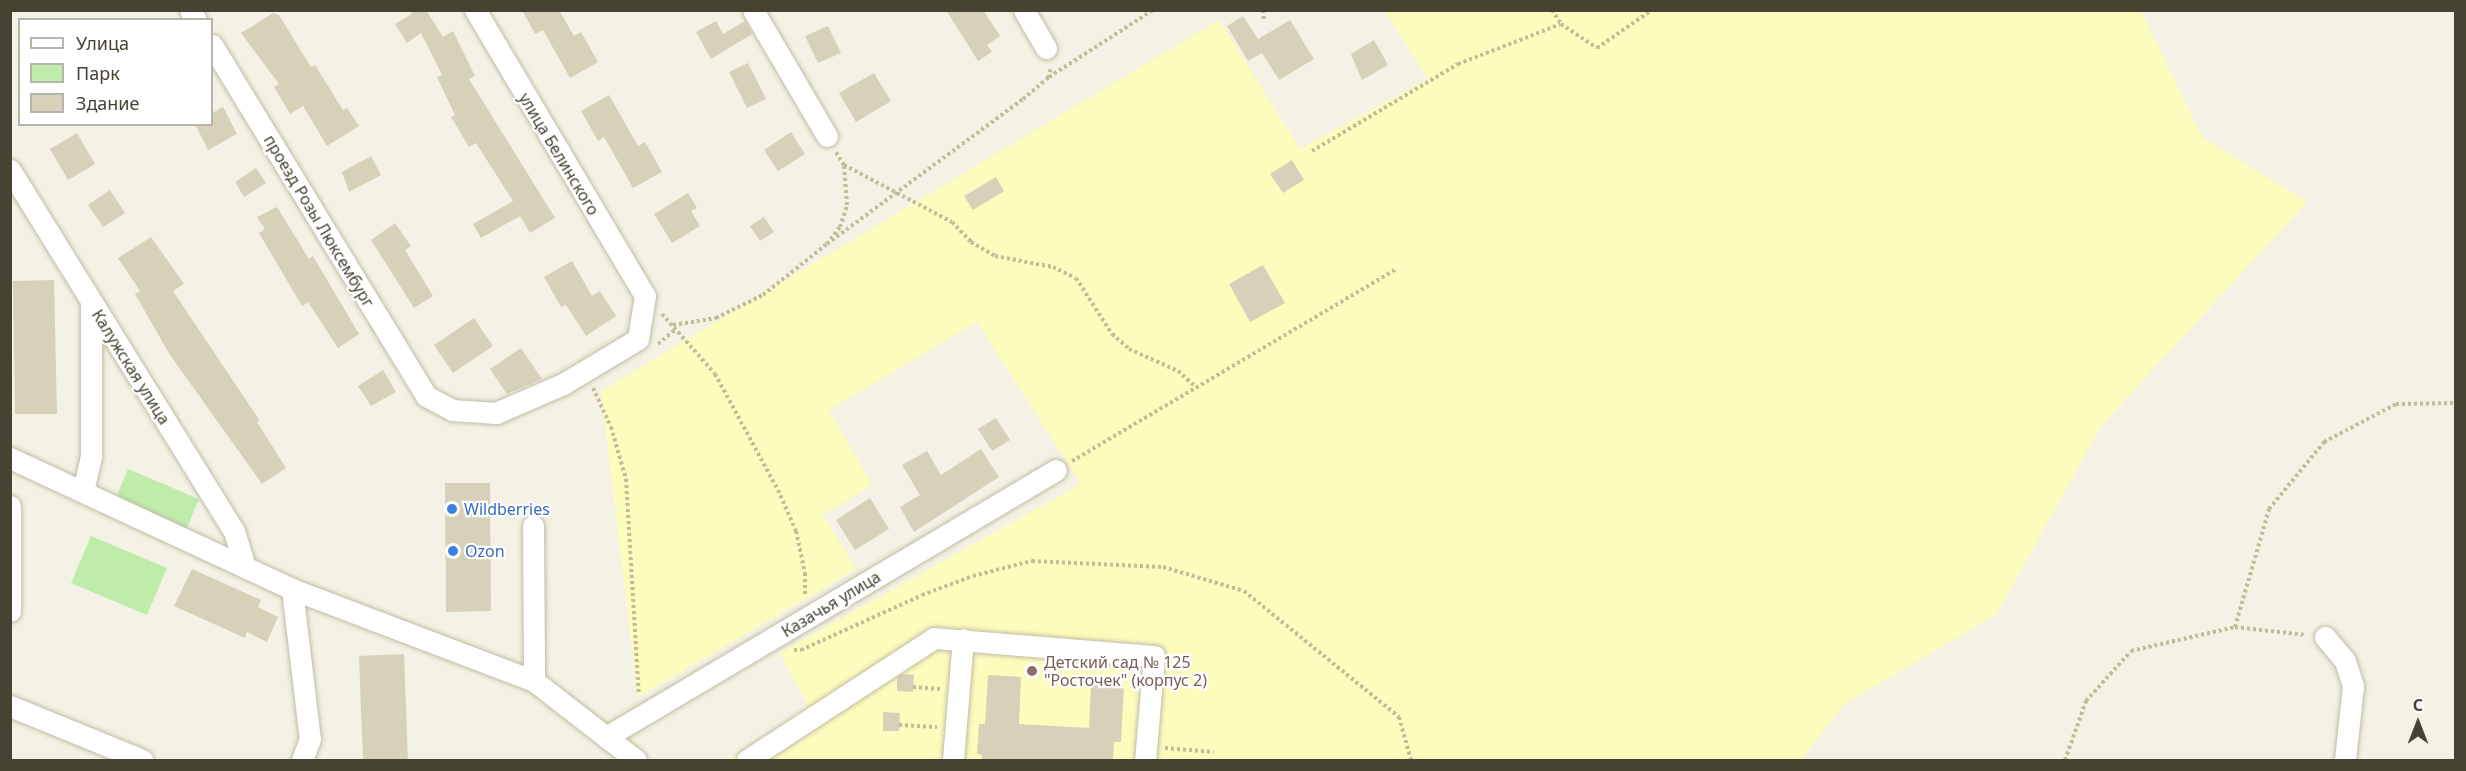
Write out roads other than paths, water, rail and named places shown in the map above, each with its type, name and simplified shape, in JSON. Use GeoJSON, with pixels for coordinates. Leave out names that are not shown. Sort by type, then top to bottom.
{"type":"FeatureCollection","features":[{"type":"Feature","properties":{"kind":"street","name":"улица Белинского"},"geometry":{"type":"LineString","coordinates":[[426,396],[452,410],[496,413],[563,384],[638,339],[645,296],[475,10]]}},
{"type":"Feature","properties":{"kind":"street"},"geometry":{"type":"LineString","coordinates":[[753,10],[827,136]]}},
{"type":"Feature","properties":{"kind":"street"},"geometry":{"type":"LineString","coordinates":[[1024,10],[1046,48]]}},
{"type":"Feature","properties":{"kind":"street","name":"проезд Розы Люксембург"},"geometry":{"type":"LineString","coordinates":[[213,47],[426,396]]}},
{"type":"Feature","properties":{"kind":"street","name":"Калужская улица"},"geometry":{"type":"LineString","coordinates":[[10,170],[234,531],[244,567]]}},
{"type":"Feature","properties":{"kind":"street"},"geometry":{"type":"LineString","coordinates":[[83,491],[91,456],[92,304]]}},
{"type":"Feature","properties":{"kind":"street"},"geometry":{"type":"LineString","coordinates":[[10,458],[292,589],[534,681],[636,760]]}},
{"type":"Feature","properties":{"kind":"street","name":"Казачья улица"},"geometry":{"type":"LineString","coordinates":[[606,737],[1056,470]]}},
{"type":"Feature","properties":{"kind":"street"},"geometry":{"type":"LineString","coordinates":[[10,506],[10,611]]}},
{"type":"Feature","properties":{"kind":"street"},"geometry":{"type":"LineString","coordinates":[[533,526],[534,681]]}},
{"type":"Feature","properties":{"kind":"street"},"geometry":{"type":"LineString","coordinates":[[292,589],[310,740],[302,760]]}},
{"type":"Feature","properties":{"kind":"street"},"geometry":{"type":"LineString","coordinates":[[2325,637],[2345,661],[2353,687],[2345,760]]}},
{"type":"Feature","properties":{"kind":"street"},"geometry":{"type":"LineString","coordinates":[[747,760],[934,638],[1154,656],[1146,754]]}},
{"type":"Feature","properties":{"kind":"street"},"geometry":{"type":"LineString","coordinates":[[953,760],[963,639]]}},
{"type":"Feature","properties":{"kind":"street"},"geometry":{"type":"LineString","coordinates":[[10,706],[142,760]]}},
{"type":"Feature","properties":{"kind":"place","name":"Wildberries"},"geometry":{"type":"Point","coordinates":[452,509]}},
{"type":"Feature","properties":{"kind":"place","name":"Ozon"},"geometry":{"type":"Point","coordinates":[453,551]}},
{"type":"Feature","properties":{"kind":"place","name":"Детский сад № 125 \"Росточек\" (корпус 2)"},"geometry":{"type":"Point","coordinates":[1032,671]}}]}
